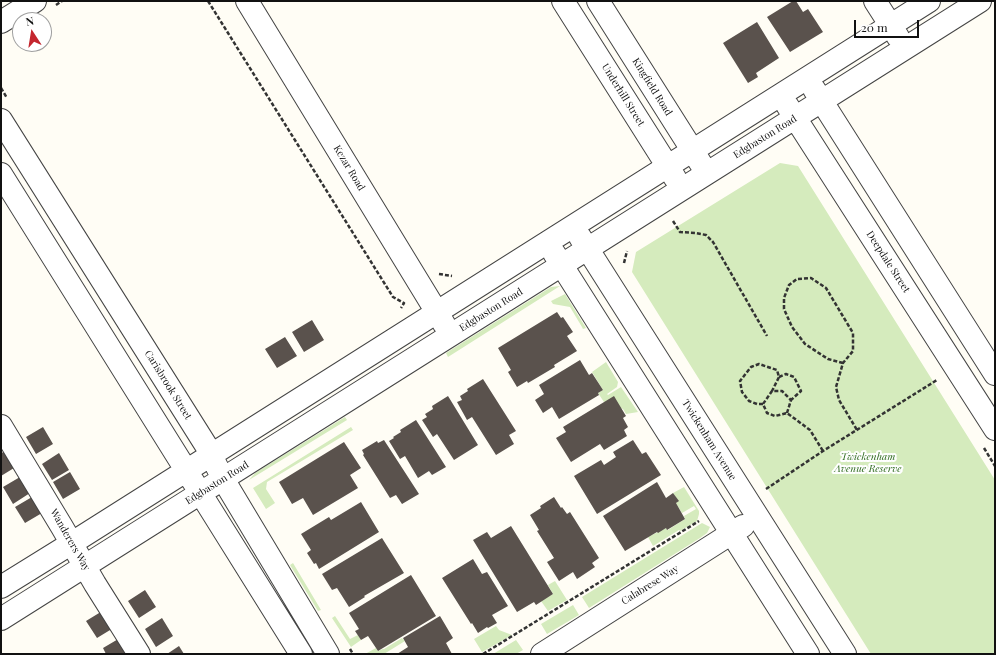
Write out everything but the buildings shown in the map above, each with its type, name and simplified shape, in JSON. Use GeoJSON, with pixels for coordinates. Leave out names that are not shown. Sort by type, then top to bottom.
{"type":"FeatureCollection","features":[{"type":"Feature","properties":{"kind":"street"},"geometry":{"type":"LineString","coordinates":[[1,22],[35,1]]}},
{"type":"Feature","properties":{"kind":"street","name":"Kezar Road"},"geometry":{"type":"LineString","coordinates":[[247,1],[450,335]]}},
{"type":"Feature","properties":{"kind":"street","name":"Underhill Street"},"geometry":{"type":"LineString","coordinates":[[563,1],[682,189]]}},
{"type":"Feature","properties":{"kind":"street","name":"Kingfield Road"},"geometry":{"type":"LineString","coordinates":[[598,1],[707,174]]}},
{"type":"Feature","properties":{"kind":"street"},"geometry":{"type":"LineString","coordinates":[[875,1],[905,48]]}},
{"type":"Feature","properties":{"kind":"street","name":"Edgbaston Road"},"geometry":{"type":"LineString","coordinates":[[1,619],[980,1]]}},
{"type":"Feature","properties":{"kind":"street"},"geometry":{"type":"LineString","coordinates":[[1,587],[891,26],[917,4],[928,34]]}},
{"type":"Feature","properties":{"kind":"street"},"geometry":{"type":"LineString","coordinates":[[807,78],[995,374]]}},
{"type":"Feature","properties":{"kind":"street","name":"Deepdale Street"},"geometry":{"type":"LineString","coordinates":[[781,95],[994,425]]}},
{"type":"Feature","properties":{"kind":"street","name":"Carisbrook Street"},"geometry":{"type":"LineString","coordinates":[[1,120],[211,454],[223,479],[328,654]]}},
{"type":"Feature","properties":{"kind":"street"},"geometry":{"type":"LineString","coordinates":[[1,174],[300,654]]}},
{"type":"Feature","properties":{"kind":"street","name":"Twickenham Avenue"},"geometry":{"type":"LineString","coordinates":[[573,226],[845,654]]}},
{"type":"Feature","properties":{"kind":"street"},"geometry":{"type":"LineString","coordinates":[[547,243],[808,654]]}},
{"type":"Feature","properties":{"kind":"street","name":"Wanderers Way"},"geometry":{"type":"LineString","coordinates":[[1,426],[95,584],[139,654]]}},
{"type":"Feature","properties":{"kind":"street","name":"Calabrese Way"},"geometry":{"type":"LineString","coordinates":[[542,654],[758,516]]}},
{"type":"Feature","properties":{"kind":"path"},"geometry":{"type":"LineString","coordinates":[[208,1],[392,298],[404,303]]}},
{"type":"Feature","properties":{"kind":"path"},"geometry":{"type":"LineString","coordinates":[[672,220],[680,232],[706,235],[713,242],[767,336]]}},
{"type":"Feature","properties":{"kind":"path"},"geometry":{"type":"LineString","coordinates":[[438,274],[457,277]]}},
{"type":"Feature","properties":{"kind":"path"},"geometry":{"type":"LineString","coordinates":[[843,363],[828,359],[805,344],[792,327],[784,309],[784,298],[789,285],[797,279],[811,278],[826,288],[853,333],[852,351],[843,363],[836,387],[839,400],[858,430]]}},
{"type":"Feature","properties":{"kind":"path"},"geometry":{"type":"LineString","coordinates":[[763,404],[757,404],[749,401],[742,392],[740,382],[751,367],[759,364],[777,370],[779,377]]}},
{"type":"Feature","properties":{"kind":"path"},"geometry":{"type":"LineString","coordinates":[[763,404],[779,377],[786,374],[794,377],[801,392],[791,400],[786,413]]}},
{"type":"Feature","properties":{"kind":"path"},"geometry":{"type":"LineString","coordinates":[[764,490],[823,450],[940,379]]}},
{"type":"Feature","properties":{"kind":"path"},"geometry":{"type":"LineString","coordinates":[[772,391],[782,391],[791,400]]}},
{"type":"Feature","properties":{"kind":"path"},"geometry":{"type":"LineString","coordinates":[[763,404],[767,413],[775,416],[786,413]]}},
{"type":"Feature","properties":{"kind":"path"},"geometry":{"type":"LineString","coordinates":[[786,413],[810,430],[823,450]]}},
{"type":"Feature","properties":{"kind":"path"},"geometry":{"type":"LineString","coordinates":[[483,654],[704,518]]}},
{"type":"Feature","properties":{"kind":"green space","name":"Twickenham Avenue Reserve"},"geometry":{"type":"Polygon","coordinates":[[[780,163],[798,166],[995,480],[995,654],[871,654],[632,272],[636,252],[780,163]]]}},
{"type":"Feature","properties":{"kind":"green space"},"geometry":{"type":"Polygon","coordinates":[[[560,286],[448,357],[446,353],[551,287],[560,286]]]}},
{"type":"Feature","properties":{"kind":"green space"},"geometry":{"type":"Polygon","coordinates":[[[565,294],[586,328],[583,329],[570,307],[553,304],[551,301],[565,294]]]}},
{"type":"Feature","properties":{"kind":"green space"},"geometry":{"type":"Polygon","coordinates":[[[606,362],[618,382],[617,387],[607,394],[608,395],[621,387],[638,412],[626,414],[623,409],[604,402],[598,393],[603,390],[592,372],[606,362]]]}},
{"type":"Feature","properties":{"kind":"green space"},"geometry":{"type":"Polygon","coordinates":[[[345,417],[347,420],[249,480],[255,473],[345,417]]]}},
{"type":"Feature","properties":{"kind":"green space"},"geometry":{"type":"Polygon","coordinates":[[[351,427],[353,430],[267,482],[266,489],[275,503],[266,509],[253,488],[351,427]]]}},
{"type":"Feature","properties":{"kind":"green space"},"geometry":{"type":"Polygon","coordinates":[[[684,487],[699,511],[697,521],[653,546],[648,537],[666,528],[668,530],[685,519],[684,516],[696,509],[694,506],[682,513],[676,503],[678,501],[673,493],[684,487]]]}},
{"type":"Feature","properties":{"kind":"green space"},"geometry":{"type":"Polygon","coordinates":[[[702,523],[710,527],[707,533],[589,608],[582,597],[702,523]]]}},
{"type":"Feature","properties":{"kind":"green space"},"geometry":{"type":"Polygon","coordinates":[[[293,563],[321,610],[318,611],[290,565],[293,563]]]}},
{"type":"Feature","properties":{"kind":"green space"},"geometry":{"type":"Polygon","coordinates":[[[555,581],[567,600],[548,611],[541,601],[553,594],[548,585],[555,581]]]}},
{"type":"Feature","properties":{"kind":"green space"},"geometry":{"type":"Polygon","coordinates":[[[573,605],[579,615],[547,634],[541,624],[573,605]]]}},
{"type":"Feature","properties":{"kind":"green space"},"geometry":{"type":"Polygon","coordinates":[[[335,616],[350,639],[358,635],[361,640],[351,647],[332,618],[335,616]]]}},
{"type":"Feature","properties":{"kind":"green space"},"geometry":{"type":"Polygon","coordinates":[[[496,626],[499,630],[512,635],[482,652],[474,639],[496,626]]]}},
{"type":"Feature","properties":{"kind":"green space"},"geometry":{"type":"Polygon","coordinates":[[[402,638],[405,641],[384,654],[365,654],[376,648],[378,651],[384,649],[402,638]]]}},
{"type":"Feature","properties":{"kind":"green space"},"geometry":{"type":"Polygon","coordinates":[[[516,640],[523,650],[516,654],[493,654],[516,640]]]}}]}
